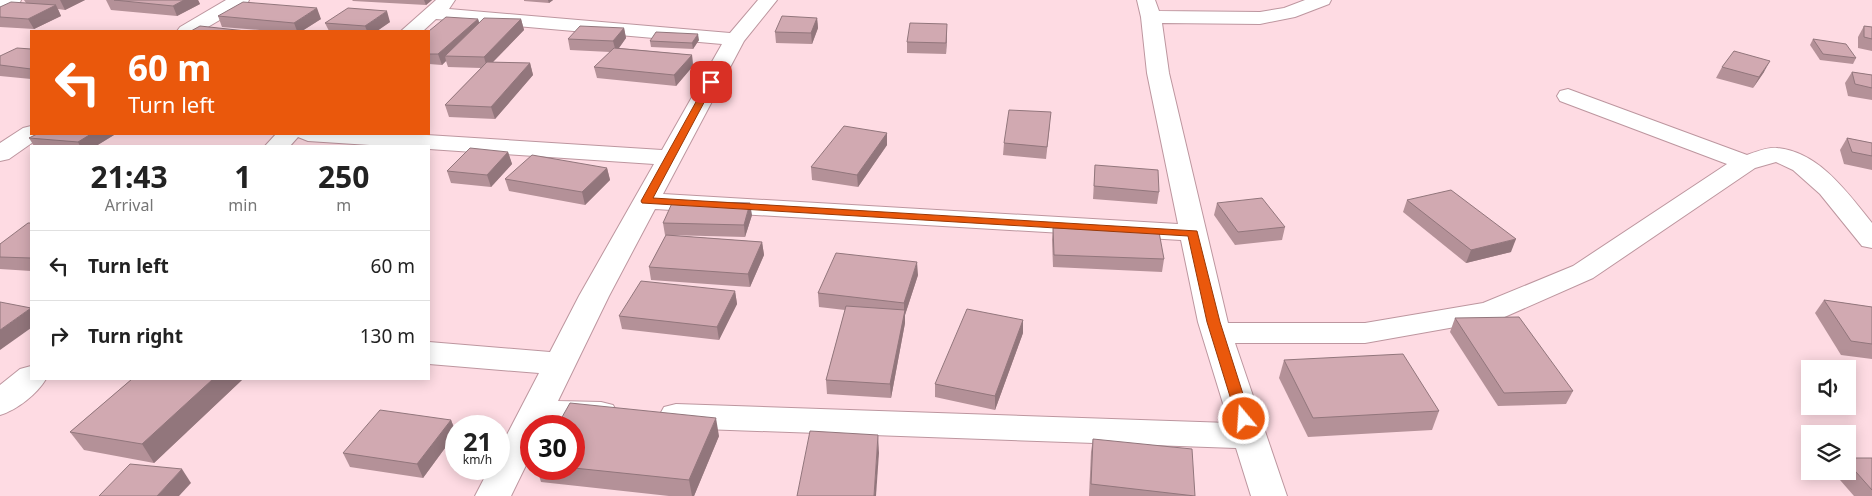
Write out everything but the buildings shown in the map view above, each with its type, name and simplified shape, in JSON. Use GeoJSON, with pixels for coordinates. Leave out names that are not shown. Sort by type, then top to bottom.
{"type":"FeatureCollection","features":[{"type":"Feature","properties":{"kind":"street"},"geometry":{"type":"LineString","coordinates":[[0,6],[12,0]]}},
{"type":"Feature","properties":{"kind":"street"},"geometry":{"type":"LineString","coordinates":[[189,30],[240,0]]}},
{"type":"Feature","properties":{"kind":"street"},"geometry":{"type":"LineString","coordinates":[[411,30],[448,0]]}},
{"type":"Feature","properties":{"kind":"street"},"geometry":{"type":"LineString","coordinates":[[493,496],[594,296],[669,158],[735,39],[768,0]]}},
{"type":"Feature","properties":{"kind":"street"},"geometry":{"type":"LineString","coordinates":[[1268,496],[1216,333],[1158,73],[1149,8],[1260,18],[1288,13],[1322,0]]}},
{"type":"Feature","properties":{"kind":"street"},"geometry":{"type":"LineString","coordinates":[[432,13],[735,39]]}},
{"type":"Feature","properties":{"kind":"street"},"geometry":{"type":"LineString","coordinates":[[1568,96],[1746,163]]}},
{"type":"Feature","properties":{"kind":"street"},"geometry":{"type":"LineString","coordinates":[[0,154],[30,134]]}},
{"type":"Feature","properties":{"kind":"street"},"geometry":{"type":"LineString","coordinates":[[278,145],[288,135]]}},
{"type":"Feature","properties":{"kind":"street"},"geometry":{"type":"LineString","coordinates":[[323,135],[669,158]]}},
{"type":"Feature","properties":{"kind":"street"},"geometry":{"type":"LineString","coordinates":[[1216,333],[1366,333],[1489,312],[1583,272],[1746,163],[1776,155],[1796,160],[1816,174],[1872,240]]}},
{"type":"Feature","properties":{"kind":"street"},"geometry":{"type":"LineString","coordinates":[[646,201],[1193,233]]}},
{"type":"Feature","properties":{"kind":"street"},"geometry":{"type":"LineString","coordinates":[[430,353],[560,364]]}},
{"type":"Feature","properties":{"kind":"street"},"geometry":{"type":"LineString","coordinates":[[0,403],[30,378]]}},
{"type":"Feature","properties":{"kind":"street"},"geometry":{"type":"LineString","coordinates":[[536,412],[1250,436]]}},
{"type":"Feature","properties":{"kind":"route"},"geometry":{"type":"LineString","coordinates":[[711,82],[646,201],[1193,233],[1213,322],[1244,419]]}}]}
